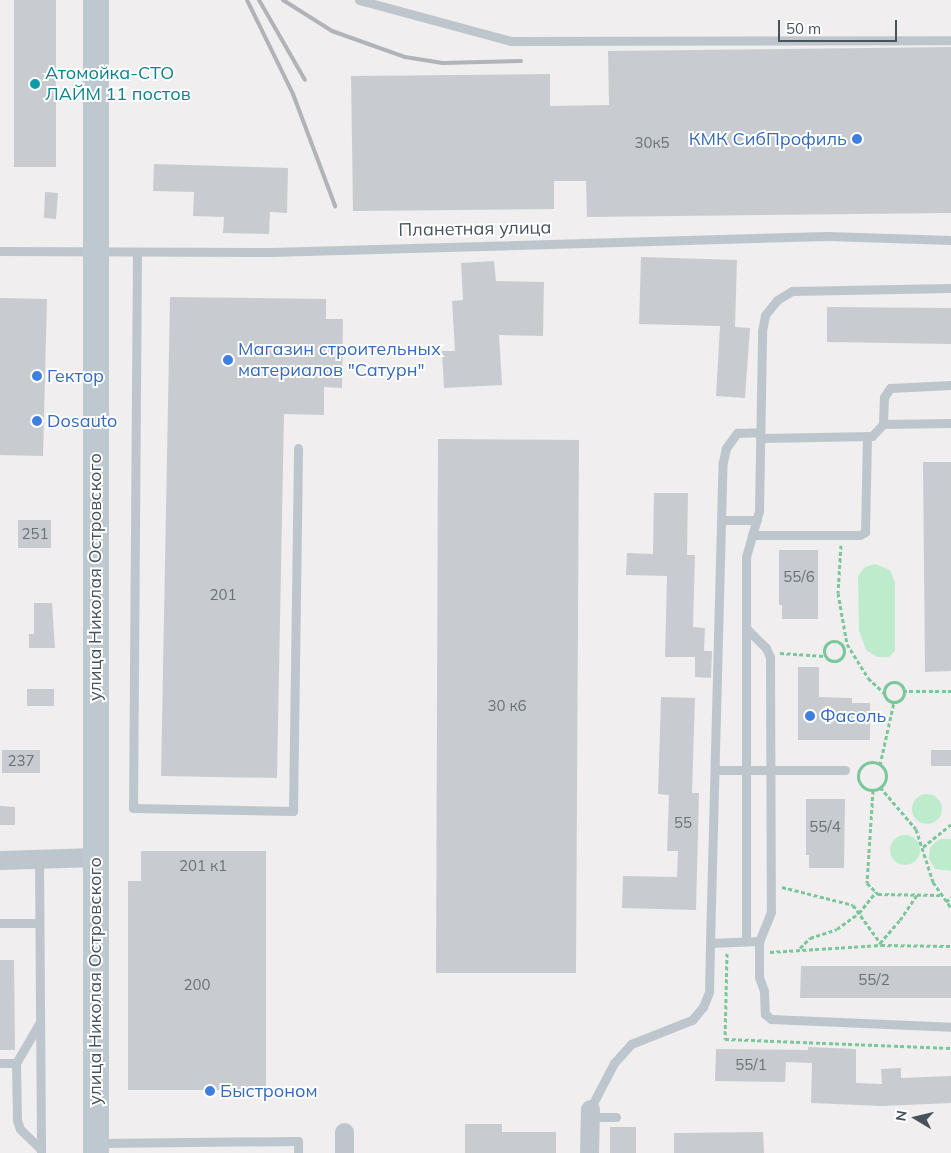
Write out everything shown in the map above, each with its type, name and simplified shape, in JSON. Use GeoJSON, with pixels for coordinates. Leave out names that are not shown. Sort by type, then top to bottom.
{"type":"FeatureCollection","features":[{"type":"Feature","properties":{"kind":"street","name":"улица Николая Островского"},"geometry":{"type":"LineString","coordinates":[[96,0],[96,1148]]}},
{"type":"Feature","properties":{"kind":"street"},"geometry":{"type":"LineString","coordinates":[[0,860],[95,857]]}},
{"type":"Feature","properties":{"kind":"street"},"geometry":{"type":"LineString","coordinates":[[589,1153],[590,1113]]}},
{"type":"Feature","properties":{"kind":"street"},"geometry":{"type":"LineString","coordinates":[[344,1132],[344,1153]]}},
{"type":"Feature","properties":{"kind":"lane"},"geometry":{"type":"LineString","coordinates":[[359,0],[511,41],[951,40]]}},
{"type":"Feature","properties":{"kind":"lane","name":"Планетная улица"},"geometry":{"type":"LineString","coordinates":[[0,251],[271,252],[828,236],[951,240]]}},
{"type":"Feature","properties":{"kind":"lane"},"geometry":{"type":"LineString","coordinates":[[137,252],[132,808],[293,811],[298,448]]}},
{"type":"Feature","properties":{"kind":"lane"},"geometry":{"type":"LineString","coordinates":[[746,941],[746,557],[757,520],[762,331],[765,315],[777,300],[792,291],[951,288]]}},
{"type":"Feature","properties":{"kind":"lane"},"geometry":{"type":"LineString","coordinates":[[616,1117],[590,1113],[614,1063],[631,1044],[692,1020],[703,1007],[709,992],[723,462],[726,448],[737,433],[867,437],[879,431],[883,424],[884,397],[890,388],[951,385]]}},
{"type":"Feature","properties":{"kind":"lane"},"geometry":{"type":"LineString","coordinates":[[883,424],[951,423]]}},
{"type":"Feature","properties":{"kind":"lane"},"geometry":{"type":"LineString","coordinates":[[752,535],[860,535],[867,527],[867,437]]}},
{"type":"Feature","properties":{"kind":"lane"},"geometry":{"type":"LineString","coordinates":[[722,520],[757,520]]}},
{"type":"Feature","properties":{"kind":"lane"},"geometry":{"type":"LineString","coordinates":[[746,628],[769,652],[770,920],[759,941],[759,977],[764,987],[767,1018],[951,1027]]}},
{"type":"Feature","properties":{"kind":"lane"},"geometry":{"type":"LineString","coordinates":[[716,770],[845,770]]}},
{"type":"Feature","properties":{"kind":"lane"},"geometry":{"type":"LineString","coordinates":[[39,859],[41,1151]]}},
{"type":"Feature","properties":{"kind":"lane"},"geometry":{"type":"LineString","coordinates":[[0,923],[39,923]]}},
{"type":"Feature","properties":{"kind":"lane"},"geometry":{"type":"LineString","coordinates":[[710,942],[759,941]]}},
{"type":"Feature","properties":{"kind":"lane"},"geometry":{"type":"LineString","coordinates":[[40,1022],[16,1063],[18,1125],[41,1151]]}},
{"type":"Feature","properties":{"kind":"lane"},"geometry":{"type":"LineString","coordinates":[[0,1064],[16,1063]]}},
{"type":"Feature","properties":{"kind":"lane"},"geometry":{"type":"LineString","coordinates":[[96,1148],[298,1141],[298,1153]]}},
{"type":"Feature","properties":{"kind":"path"},"geometry":{"type":"LineString","coordinates":[[843,535],[838,593],[847,644],[868,678],[894,702]]}},
{"type":"Feature","properties":{"kind":"path"},"geometry":{"type":"LineString","coordinates":[[825,656],[824,648],[830,642],[842,646],[847,644]]}},
{"type":"Feature","properties":{"kind":"path"},"geometry":{"type":"LineString","coordinates":[[769,652],[825,656],[837,661],[843,654],[842,646]]}},
{"type":"Feature","properties":{"kind":"path"},"geometry":{"type":"LineString","coordinates":[[884,694],[886,686],[894,682],[904,691],[951,690]]}},
{"type":"Feature","properties":{"kind":"path"},"geometry":{"type":"LineString","coordinates":[[894,702],[902,698],[904,691]]}},
{"type":"Feature","properties":{"kind":"path"},"geometry":{"type":"LineString","coordinates":[[880,765],[866,764],[859,772],[863,787],[873,790],[880,787],[886,775],[880,765],[894,702]]}},
{"type":"Feature","properties":{"kind":"path"},"geometry":{"type":"LineString","coordinates":[[880,787],[916,829],[923,847],[927,868],[940,895],[951,908]]}},
{"type":"Feature","properties":{"kind":"path"},"geometry":{"type":"LineString","coordinates":[[873,790],[871,850],[865,879],[876,892],[940,895]]}},
{"type":"Feature","properties":{"kind":"path"},"geometry":{"type":"LineString","coordinates":[[923,847],[951,824]]}},
{"type":"Feature","properties":{"kind":"path"},"geometry":{"type":"LineString","coordinates":[[771,884],[853,905],[880,944]]}},
{"type":"Feature","properties":{"kind":"path"},"geometry":{"type":"LineString","coordinates":[[800,948],[810,938],[837,929],[859,913],[876,892]]}},
{"type":"Feature","properties":{"kind":"path"},"geometry":{"type":"LineString","coordinates":[[880,944],[900,920],[917,894]]}},
{"type":"Feature","properties":{"kind":"path"},"geometry":{"type":"LineString","coordinates":[[946,902],[951,897]]}},
{"type":"Feature","properties":{"kind":"path"},"geometry":{"type":"LineString","coordinates":[[759,953],[800,948],[832,950],[880,944],[951,946]]}},
{"type":"Feature","properties":{"kind":"green space"},"geometry":{"type":"Polygon","coordinates":[[[875,564],[890,570],[895,582],[895,651],[889,657],[877,657],[866,650],[859,631],[858,576],[865,567],[875,564]]]}},
{"type":"Feature","properties":{"kind":"green space"},"geometry":{"type":"Polygon","coordinates":[[[927,794],[938,798],[942,809],[938,820],[927,824],[916,820],[912,809],[916,798],[927,794]]]}},
{"type":"Feature","properties":{"kind":"green space"},"geometry":{"type":"Polygon","coordinates":[[[905,835],[911,836],[919,844],[919,856],[911,864],[905,865],[899,864],[891,856],[890,850],[891,844],[899,836],[905,835]]]}},
{"type":"Feature","properties":{"kind":"green space"},"geometry":{"type":"Polygon","coordinates":[[[939,839],[951,839],[951,871],[935,869],[929,859],[930,847],[939,839]]]}},
{"type":"Feature","properties":{"kind":"building","name":"Атомойка-СТО ЛАЙМ 11 постов"},"geometry":{"type":"Polygon","coordinates":[[[14,0],[56,0],[56,167],[14,167],[14,0]]]}},
{"type":"Feature","properties":{"kind":"building"},"geometry":{"type":"Polygon","coordinates":[[[951,47],[951,213],[587,217],[586,181],[554,181],[554,209],[353,211],[351,76],[550,74],[550,106],[609,105],[608,51],[951,47]]]}},
{"type":"Feature","properties":{"kind":"building"},"geometry":{"type":"Polygon","coordinates":[[[154,164],[288,168],[287,213],[270,212],[269,234],[223,233],[224,217],[193,216],[194,192],[153,191],[154,164]]]}},
{"type":"Feature","properties":{"kind":"building"},"geometry":{"type":"Polygon","coordinates":[[[45,192],[58,193],[56,219],[44,218],[45,192]]]}},
{"type":"Feature","properties":{"kind":"building"},"geometry":{"type":"Polygon","coordinates":[[[641,257],[737,260],[735,327],[750,328],[745,398],[716,396],[720,326],[639,324],[641,257]]]}},
{"type":"Feature","properties":{"kind":"building"},"geometry":{"type":"Polygon","coordinates":[[[494,261],[496,281],[544,282],[543,336],[499,335],[502,385],[444,388],[442,351],[455,351],[452,301],[463,300],[461,263],[494,261]]]}},
{"type":"Feature","properties":{"kind":"building"},"geometry":{"type":"Polygon","coordinates":[[[170,297],[326,299],[326,319],[343,319],[342,388],[324,387],[324,415],[284,414],[277,778],[161,776],[170,297]]]}},
{"type":"Feature","properties":{"kind":"building"},"geometry":{"type":"Polygon","coordinates":[[[0,298],[47,299],[43,456],[0,455],[0,298]]]}},
{"type":"Feature","properties":{"kind":"building"},"geometry":{"type":"Polygon","coordinates":[[[827,307],[951,308],[951,344],[827,342],[827,307]]]}},
{"type":"Feature","properties":{"kind":"building"},"geometry":{"type":"Polygon","coordinates":[[[438,439],[579,440],[576,973],[436,973],[438,439]]]}},
{"type":"Feature","properties":{"kind":"building"},"geometry":{"type":"Polygon","coordinates":[[[923,462],[951,462],[951,671],[925,672],[923,462]]]}},
{"type":"Feature","properties":{"kind":"building"},"geometry":{"type":"Polygon","coordinates":[[[654,493],[688,493],[687,555],[695,555],[693,627],[705,628],[704,651],[712,651],[711,678],[695,677],[695,657],[665,657],[667,576],[626,575],[627,553],[653,554],[654,493]]]}},
{"type":"Feature","properties":{"kind":"building"},"geometry":{"type":"Polygon","coordinates":[[[18,520],[51,520],[51,548],[18,548],[18,520]]]}},
{"type":"Feature","properties":{"kind":"building"},"geometry":{"type":"Polygon","coordinates":[[[779,550],[818,550],[818,619],[782,619],[782,605],[779,605],[779,550]]]}},
{"type":"Feature","properties":{"kind":"building"},"geometry":{"type":"Polygon","coordinates":[[[34,603],[52,603],[55,648],[29,648],[29,634],[34,634],[34,603]]]}},
{"type":"Feature","properties":{"kind":"building"},"geometry":{"type":"Polygon","coordinates":[[[798,667],[819,667],[819,697],[852,698],[852,703],[870,703],[870,740],[798,740],[798,667]]]}},
{"type":"Feature","properties":{"kind":"building"},"geometry":{"type":"Polygon","coordinates":[[[27,689],[54,689],[54,706],[27,706],[27,689]]]}},
{"type":"Feature","properties":{"kind":"building"},"geometry":{"type":"Polygon","coordinates":[[[661,697],[695,698],[692,793],[699,793],[696,910],[622,908],[623,876],[677,877],[678,851],[667,851],[669,795],[658,794],[661,697]]]}},
{"type":"Feature","properties":{"kind":"building"},"geometry":{"type":"Polygon","coordinates":[[[2,750],[40,750],[40,773],[2,773],[2,750]]]}},
{"type":"Feature","properties":{"kind":"building"},"geometry":{"type":"Polygon","coordinates":[[[931,750],[951,750],[951,766],[931,766],[931,750]]]}},
{"type":"Feature","properties":{"kind":"building"},"geometry":{"type":"Polygon","coordinates":[[[806,799],[845,799],[844,868],[809,868],[809,855],[806,855],[806,799]]]}},
{"type":"Feature","properties":{"kind":"building"},"geometry":{"type":"Polygon","coordinates":[[[0,806],[15,807],[15,825],[0,825],[0,806]]]}},
{"type":"Feature","properties":{"kind":"building"},"geometry":{"type":"Polygon","coordinates":[[[141,851],[266,851],[266,1090],[128,1090],[128,881],[141,881],[141,851]]]}},
{"type":"Feature","properties":{"kind":"building"},"geometry":{"type":"Polygon","coordinates":[[[0,960],[14,960],[15,1050],[0,1050],[0,960]]]}},
{"type":"Feature","properties":{"kind":"building"},"geometry":{"type":"Polygon","coordinates":[[[801,966],[951,966],[951,998],[800,998],[801,966]]]}},
{"type":"Feature","properties":{"kind":"building"},"geometry":{"type":"Polygon","coordinates":[[[808,1047],[856,1049],[856,1083],[882,1084],[881,1069],[901,1068],[901,1078],[951,1076],[951,1103],[882,1106],[811,1103],[812,1063],[786,1062],[785,1082],[715,1081],[716,1049],[808,1050],[808,1047]]]}},
{"type":"Feature","properties":{"kind":"building"},"geometry":{"type":"Polygon","coordinates":[[[465,1124],[502,1124],[502,1132],[556,1132],[556,1153],[465,1153],[465,1124]]]}},
{"type":"Feature","properties":{"kind":"building"},"geometry":{"type":"Polygon","coordinates":[[[610,1127],[636,1127],[636,1153],[610,1153],[610,1127]]]}},
{"type":"Feature","properties":{"kind":"building"},"geometry":{"type":"Polygon","coordinates":[[[763,1132],[764,1153],[674,1153],[674,1133],[763,1132]]]}},
{"type":"Feature","properties":{"kind":"railway"},"geometry":{"type":"LineString","coordinates":[[247,0],[293,94],[335,206]]}},
{"type":"Feature","properties":{"kind":"railway"},"geometry":{"type":"LineString","coordinates":[[259,0],[305,80]]}},
{"type":"Feature","properties":{"kind":"railway"},"geometry":{"type":"LineString","coordinates":[[283,0],[332,31],[405,57],[443,63],[521,61]]}},
{"type":"Feature","properties":{"kind":"place","name":"Атомойка-СТО ЛАЙМ 11 постов"},"geometry":{"type":"Point","coordinates":[35,84]}},
{"type":"Feature","properties":{"kind":"place","name":"КМК СибПрофиль"},"geometry":{"type":"Point","coordinates":[857,139]}},
{"type":"Feature","properties":{"kind":"place","name":"Магазин строительных материалов \"Сатурн\""},"geometry":{"type":"Point","coordinates":[228,360]}},
{"type":"Feature","properties":{"kind":"place","name":"Гектор"},"geometry":{"type":"Point","coordinates":[37,376]}},
{"type":"Feature","properties":{"kind":"place","name":"Dosauto"},"geometry":{"type":"Point","coordinates":[37,421]}},
{"type":"Feature","properties":{"kind":"place","name":"Фасоль"},"geometry":{"type":"Point","coordinates":[810,716]}},
{"type":"Feature","properties":{"kind":"place","name":"Быстроном"},"geometry":{"type":"Point","coordinates":[210,1091]}}]}
